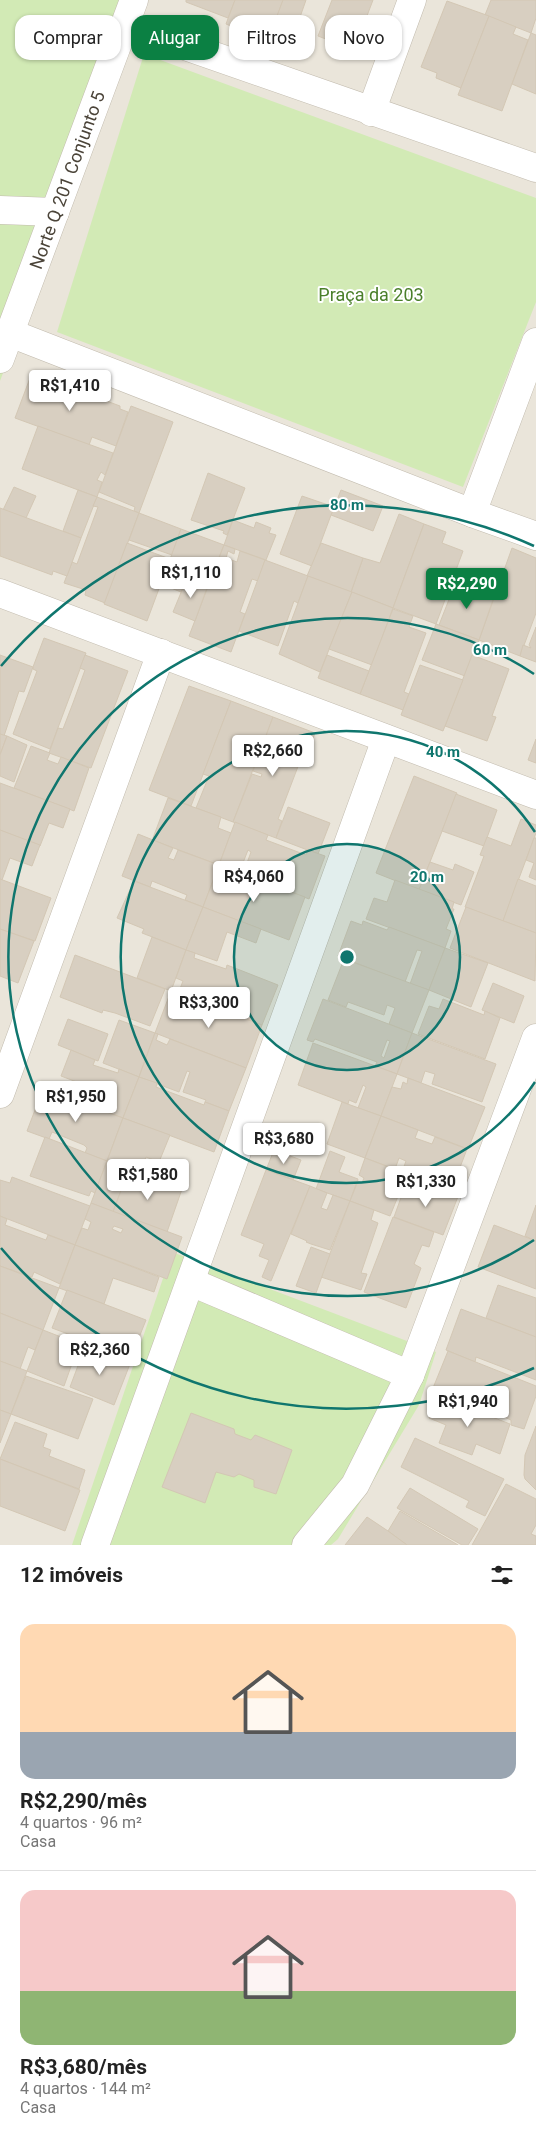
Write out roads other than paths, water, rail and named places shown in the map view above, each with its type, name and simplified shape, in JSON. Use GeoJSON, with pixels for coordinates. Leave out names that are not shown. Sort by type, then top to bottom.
{"type":"FeatureCollection","features":[{"type":"Feature","properties":{"kind":"street"},"geometry":{"type":"LineString","coordinates":[[371,112],[412,0]]}},
{"type":"Feature","properties":{"kind":"street"},"geometry":{"type":"LineString","coordinates":[[130,12],[371,112],[536,168]]}},
{"type":"Feature","properties":{"kind":"street","name":"Norte Q 201 Conjunto 5"},"geometry":{"type":"LineString","coordinates":[[0,359],[130,12]]}},
{"type":"Feature","properties":{"kind":"street"},"geometry":{"type":"LineString","coordinates":[[0,210],[55,212]]}},
{"type":"Feature","properties":{"kind":"street"},"geometry":{"type":"LineString","coordinates":[[10,333],[536,536]]}},
{"type":"Feature","properties":{"kind":"street"},"geometry":{"type":"LineString","coordinates":[[472,512],[536,342]]}},
{"type":"Feature","properties":{"kind":"street"},"geometry":{"type":"LineString","coordinates":[[0,593],[536,795]]}},
{"type":"Feature","properties":{"kind":"street"},"geometry":{"type":"LineString","coordinates":[[0,1094],[161,653]]}},
{"type":"Feature","properties":{"kind":"street"},"geometry":{"type":"LineString","coordinates":[[95,1545],[386,739]]}},
{"type":"Feature","properties":{"kind":"street"},"geometry":{"type":"LineString","coordinates":[[306,1545],[355,1485],[410,1375],[536,1038]]}},
{"type":"Feature","properties":{"kind":"street"},"geometry":{"type":"LineString","coordinates":[[191,1282],[410,1375]]}},
{"type":"Feature","properties":{"kind":"park label","name":"Praça da 203"},"geometry":{"type":"Point","coordinates":[371,294]}}]}
